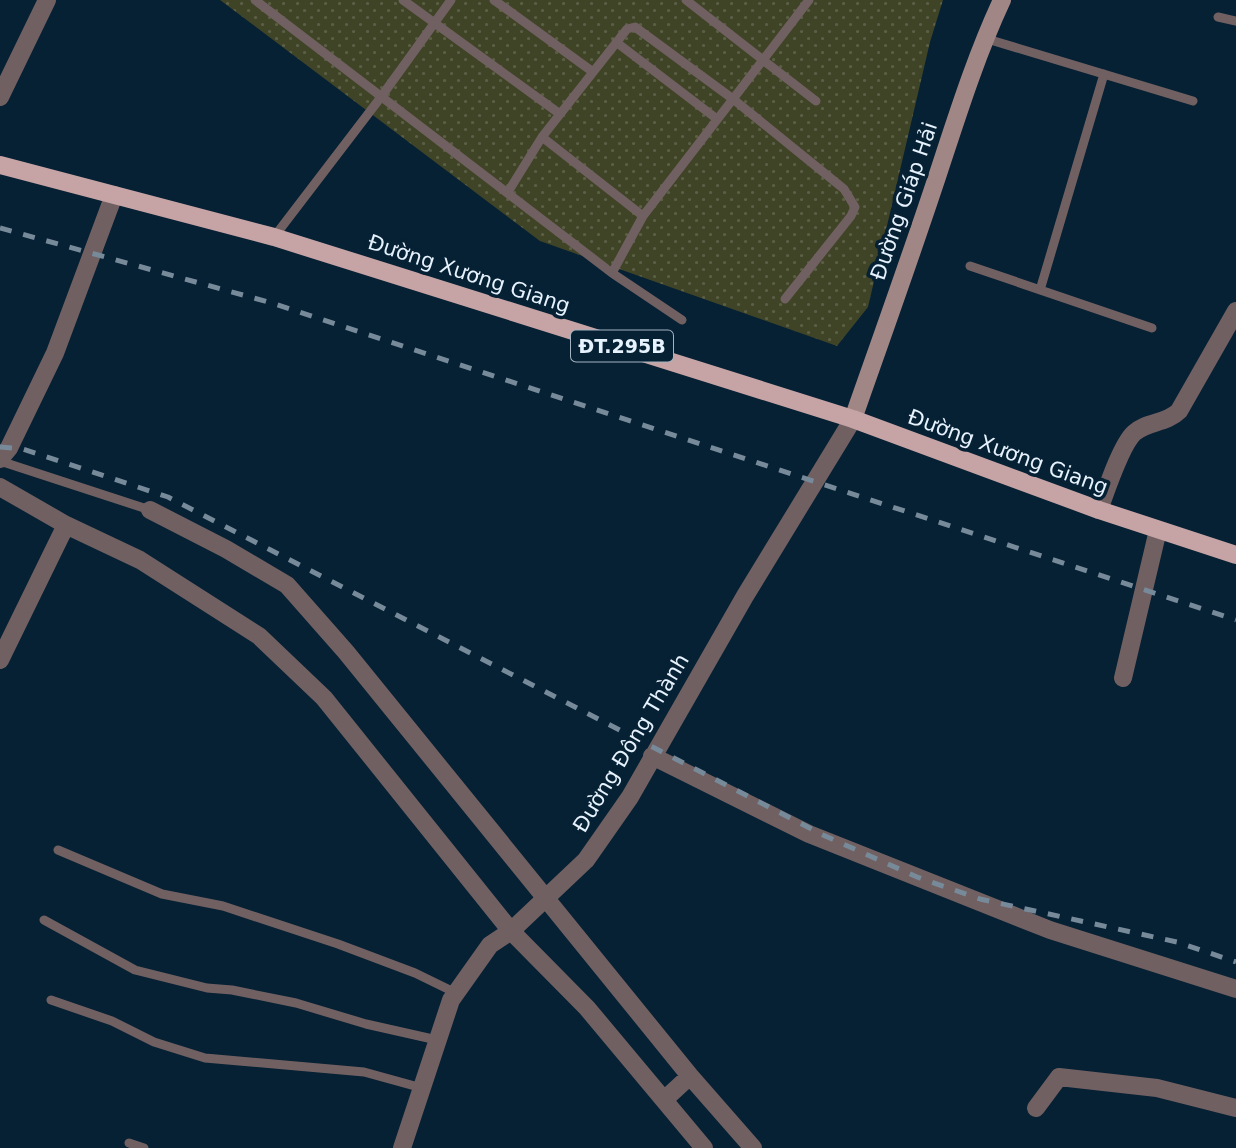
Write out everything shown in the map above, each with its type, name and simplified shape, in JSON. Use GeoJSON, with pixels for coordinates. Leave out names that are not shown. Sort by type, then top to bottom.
{"type":"FeatureCollection","features":[{"type":"Feature","properties":{"kind":"main road","name":"Đường Xương Giang"},"geometry":{"type":"LineString","coordinates":[[0,165],[274,237],[853,419],[1099,510],[1236,555]]}},
{"type":"Feature","properties":{"kind":"street"},"geometry":{"type":"LineString","coordinates":[[0,97],[47,0]]}},
{"type":"Feature","properties":{"kind":"street","name":"Đường Giáp Hải"},"geometry":{"type":"LineString","coordinates":[[853,419],[984,38],[1002,0]]}},
{"type":"Feature","properties":{"kind":"street"},"geometry":{"type":"LineString","coordinates":[[0,460],[9,448],[55,354],[114,195]]}},
{"type":"Feature","properties":{"kind":"street"},"geometry":{"type":"LineString","coordinates":[[1099,510],[1126,443],[1133,433],[1146,425],[1172,418],[1179,411],[1236,311]]}},
{"type":"Feature","properties":{"kind":"street","name":"Đường Đông Thành"},"geometry":{"type":"LineString","coordinates":[[402,1148],[451,1000],[490,946],[511,931],[586,860],[630,797],[745,596],[853,419]]}},
{"type":"Feature","properties":{"kind":"street"},"geometry":{"type":"LineString","coordinates":[[0,487],[66,525],[140,560],[260,636],[324,698],[511,931],[587,1009],[704,1148]]}},
{"type":"Feature","properties":{"kind":"street"},"geometry":{"type":"LineString","coordinates":[[149,510],[226,549],[287,585],[346,652],[690,1076],[753,1148]]}},
{"type":"Feature","properties":{"kind":"street"},"geometry":{"type":"LineString","coordinates":[[0,660],[66,525]]}},
{"type":"Feature","properties":{"kind":"street"},"geometry":{"type":"LineString","coordinates":[[1124,678],[1158,530]]}},
{"type":"Feature","properties":{"kind":"street"},"geometry":{"type":"LineString","coordinates":[[652,756],[809,834],[1050,930],[1236,989]]}},
{"type":"Feature","properties":{"kind":"street"},"geometry":{"type":"LineString","coordinates":[[664,1100],[690,1076]]}},
{"type":"Feature","properties":{"kind":"street"},"geometry":{"type":"LineString","coordinates":[[1036,1108],[1059,1077],[1157,1088],[1236,1108]]}},
{"type":"Feature","properties":{"kind":"lane"},"geometry":{"type":"LineString","coordinates":[[255,0],[612,273],[682,320]]}},
{"type":"Feature","properties":{"kind":"lane"},"geometry":{"type":"LineString","coordinates":[[403,0],[561,114]]}},
{"type":"Feature","properties":{"kind":"lane"},"geometry":{"type":"LineString","coordinates":[[274,237],[451,0]]}},
{"type":"Feature","properties":{"kind":"lane"},"geometry":{"type":"LineString","coordinates":[[494,0],[593,72]]}},
{"type":"Feature","properties":{"kind":"lane"},"geometry":{"type":"LineString","coordinates":[[686,0],[816,101]]}},
{"type":"Feature","properties":{"kind":"lane"},"geometry":{"type":"LineString","coordinates":[[612,273],[643,216],[809,0]]}},
{"type":"Feature","properties":{"kind":"lane"},"geometry":{"type":"LineString","coordinates":[[1218,18],[1236,21]]}},
{"type":"Feature","properties":{"kind":"lane"},"geometry":{"type":"LineString","coordinates":[[508,192],[542,137],[616,42],[627,29],[635,27],[733,99],[844,189],[855,207],[851,216],[785,299]]}},
{"type":"Feature","properties":{"kind":"lane"},"geometry":{"type":"LineString","coordinates":[[984,38],[1193,101]]}},
{"type":"Feature","properties":{"kind":"lane"},"geometry":{"type":"LineString","coordinates":[[616,42],[717,119]]}},
{"type":"Feature","properties":{"kind":"lane"},"geometry":{"type":"LineString","coordinates":[[1040,290],[1104,74]]}},
{"type":"Feature","properties":{"kind":"lane"},"geometry":{"type":"LineString","coordinates":[[542,137],[643,216]]}},
{"type":"Feature","properties":{"kind":"lane"},"geometry":{"type":"LineString","coordinates":[[970,266],[1152,328]]}},
{"type":"Feature","properties":{"kind":"lane"},"geometry":{"type":"LineString","coordinates":[[0,460],[149,510]]}},
{"type":"Feature","properties":{"kind":"lane"},"geometry":{"type":"LineString","coordinates":[[58,850],[162,894],[223,906],[338,944],[456,993]]}},
{"type":"Feature","properties":{"kind":"lane"},"geometry":{"type":"LineString","coordinates":[[44,920],[135,970],[206,988],[232,990],[296,1003],[366,1024],[438,1040]]}},
{"type":"Feature","properties":{"kind":"lane"},"geometry":{"type":"LineString","coordinates":[[51,1000],[112,1021],[154,1042],[205,1058],[364,1072],[422,1088]]}},
{"type":"Feature","properties":{"kind":"lane"},"geometry":{"type":"LineString","coordinates":[[129,1143],[144,1148]]}},
{"type":"Feature","properties":{"kind":"green space"},"geometry":{"type":"Polygon","coordinates":[[[220,0],[943,0],[930,42],[868,307],[837,346],[540,241],[220,0]]]}},
{"type":"Feature","properties":{"kind":"railway"},"geometry":{"type":"LineString","coordinates":[[0,228],[272,303],[1236,620]]}},
{"type":"Feature","properties":{"kind":"railway"},"geometry":{"type":"LineString","coordinates":[[0,447],[23,449],[168,497],[823,835],[917,877],[980,899],[1177,942],[1236,962]]}}]}
